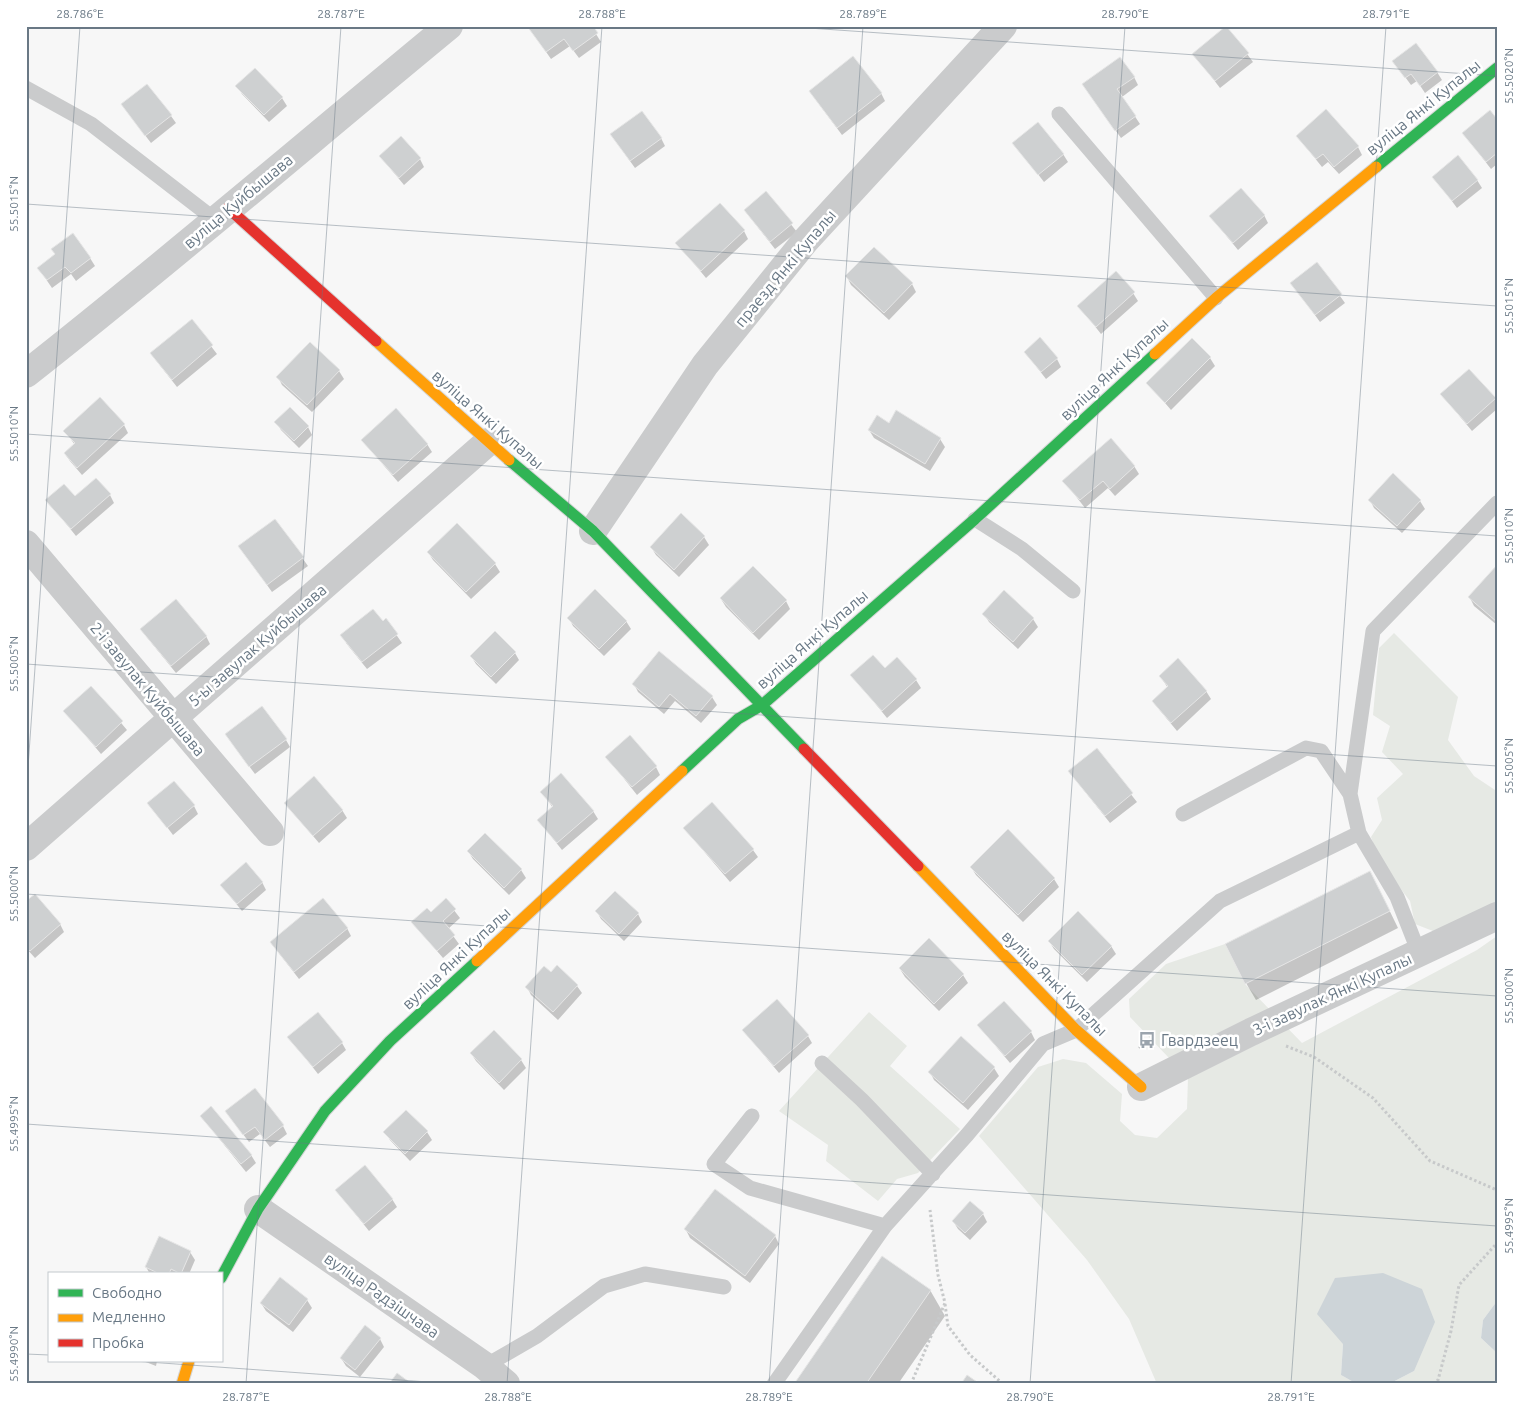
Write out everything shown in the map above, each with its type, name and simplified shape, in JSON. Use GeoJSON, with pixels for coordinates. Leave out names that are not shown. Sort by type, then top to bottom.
{"type":"FeatureCollection","features":[{"type":"Feature","properties":{"kind":"street","name":"вуліца Куйбышава"},"geometry":{"type":"LineString","coordinates":[[26,374],[138,286],[221,214],[449,26]]}},
{"type":"Feature","properties":{"kind":"street","name":"праезд Янкі Купалы"},"geometry":{"type":"LineString","coordinates":[[593,531],[704,365],[806,240],[1003,26]]}},
{"type":"Feature","properties":{"kind":"street","name":"вуліца Янкі Купалы"},"geometry":{"type":"LineString","coordinates":[[222,1276],[258,1209],[325,1112],[390,1041],[738,719],[762,705],[975,519],[1216,298],[1497,68]]}},
{"type":"Feature","properties":{"kind":"street","name":"вуліца Янкі Купалы"},"geometry":{"type":"LineString","coordinates":[[221,214],[593,531],[1076,1030],[1140,1088]]}},
{"type":"Feature","properties":{"kind":"street","name":"5-ы завулак Куйбышава"},"geometry":{"type":"LineString","coordinates":[[26,847],[488,442]]}},
{"type":"Feature","properties":{"kind":"street","name":"2-і завулак Куйбышава"},"geometry":{"type":"LineString","coordinates":[[26,544],[270,832]]}},
{"type":"Feature","properties":{"kind":"street","name":"3-і завулак Янкі Купалы"},"geometry":{"type":"LineString","coordinates":[[1140,1088],[1251,1032],[1497,916]]}},
{"type":"Feature","properties":{"kind":"street","name":"вуліца Радзішчава"},"geometry":{"type":"LineString","coordinates":[[258,1209],[485,1366],[506,1384]]}},
{"type":"Feature","properties":{"kind":"street"},"geometry":{"type":"LineString","coordinates":[[182,1384],[189,1362]]}},
{"type":"Feature","properties":{"kind":"lane"},"geometry":{"type":"LineString","coordinates":[[26,88],[91,124],[221,214]]}},
{"type":"Feature","properties":{"kind":"lane"},"geometry":{"type":"LineString","coordinates":[[1060,114],[1216,298]]}},
{"type":"Feature","properties":{"kind":"lane"},"geometry":{"type":"LineString","coordinates":[[1350,794],[1373,631],[1497,503]]}},
{"type":"Feature","properties":{"kind":"lane"},"geometry":{"type":"LineString","coordinates":[[975,519],[1022,549],[1073,591]]}},
{"type":"Feature","properties":{"kind":"lane"},"geometry":{"type":"LineString","coordinates":[[1183,814],[1306,748],[1321,751],[1350,794],[1359,833],[1397,898],[1419,953]]}},
{"type":"Feature","properties":{"kind":"lane"},"geometry":{"type":"LineString","coordinates":[[774,1384],[885,1226],[929,1178],[1042,1044],[1076,1030],[1220,901],[1359,833]]}},
{"type":"Feature","properties":{"kind":"lane"},"geometry":{"type":"LineString","coordinates":[[822,1063],[862,1100],[929,1178]]}},
{"type":"Feature","properties":{"kind":"lane"},"geometry":{"type":"LineString","coordinates":[[752,1116],[714,1164],[750,1188],[885,1226]]}},
{"type":"Feature","properties":{"kind":"lane"},"geometry":{"type":"LineString","coordinates":[[485,1366],[537,1336],[604,1286],[645,1274],[724,1286]]}},
{"type":"Feature","properties":{"kind":"path"},"geometry":{"type":"LineString","coordinates":[[1251,1032],[1314,1057],[1373,1098],[1430,1161],[1497,1190]]}},
{"type":"Feature","properties":{"kind":"path"},"geometry":{"type":"LineString","coordinates":[[929,1178],[938,1275],[948,1326],[970,1355],[1003,1384]]}},
{"type":"Feature","properties":{"kind":"path"},"geometry":{"type":"LineString","coordinates":[[1433,1384],[1438,1380],[1452,1331],[1459,1285],[1497,1243]]}},
{"type":"Feature","properties":{"kind":"path"},"geometry":{"type":"LineString","coordinates":[[911,1384],[945,1303]]}},
{"type":"Feature","properties":{"kind":"shaded area"},"geometry":{"type":"Polygon","coordinates":[[[1394,633],[1458,697],[1448,740],[1474,776],[1495,790],[1497,787],[1497,902],[1438,933],[1415,924],[1410,901],[1380,862],[1371,837],[1382,820],[1377,798],[1403,774],[1382,752],[1390,726],[1373,715],[1379,648],[1394,633]]]}},
{"type":"Feature","properties":{"kind":"shaded area"},"geometry":{"type":"Polygon","coordinates":[[[1497,936],[1497,1301],[1483,1320],[1481,1338],[1497,1353],[1497,1384],[1389,1384],[1414,1371],[1343,1344],[1341,1375],[1357,1384],[1157,1384],[1129,1319],[1087,1260],[979,1136],[1038,1067],[1063,1059],[1086,1063],[1122,1094],[1120,1121],[1135,1135],[1157,1138],[1187,1109],[1188,1078],[1130,1017],[1129,999],[1166,964],[1225,944],[1245,984],[1302,1043],[1477,950],[1497,936]]]}},
{"type":"Feature","properties":{"kind":"shaded area"},"geometry":{"type":"Polygon","coordinates":[[[869,1012],[907,1046],[890,1066],[960,1129],[918,1173],[897,1179],[878,1201],[826,1161],[828,1145],[779,1111],[869,1012]]]}},
{"type":"Feature","properties":{"kind":"shaded area"},"geometry":{"type":"Polygon","coordinates":[[[1383,1273],[1422,1289],[1435,1322],[1414,1371],[1389,1384],[1357,1384],[1341,1375],[1343,1344],[1317,1314],[1335,1278],[1383,1273]]]}},
{"type":"Feature","properties":{"kind":"shaded area"},"geometry":{"type":"Polygon","coordinates":[[[1497,1301],[1497,1353],[1481,1338],[1483,1320],[1497,1301]]]}},
{"type":"Feature","properties":{"kind":"building"},"geometry":{"type":"Polygon","coordinates":[[[527,26],[593,26],[598,33],[573,51],[564,39],[546,52],[527,26]]]}},
{"type":"Feature","properties":{"kind":"building"},"geometry":{"type":"Polygon","coordinates":[[[1226,26],[1249,53],[1215,81],[1192,54],[1226,26]]]}},
{"type":"Feature","properties":{"kind":"building"},"geometry":{"type":"Polygon","coordinates":[[[1416,43],[1438,72],[1420,86],[1411,74],[1405,78],[1392,61],[1416,43]]]}},
{"type":"Feature","properties":{"kind":"building"},"geometry":{"type":"Polygon","coordinates":[[[853,56],[882,93],[837,128],[809,91],[853,56]]]}},
{"type":"Feature","properties":{"kind":"building"},"geometry":{"type":"Polygon","coordinates":[[[1120,57],[1135,77],[1117,89],[1136,116],[1115,131],[1082,84],[1120,57]]]}},
{"type":"Feature","properties":{"kind":"building"},"geometry":{"type":"Polygon","coordinates":[[[255,68],[283,97],[264,115],[235,86],[255,68]]]}},
{"type":"Feature","properties":{"kind":"building"},"geometry":{"type":"Polygon","coordinates":[[[147,84],[172,115],[145,136],[121,104],[147,84]]]}},
{"type":"Feature","properties":{"kind":"building"},"geometry":{"type":"Polygon","coordinates":[[[1326,109],[1359,146],[1334,167],[1323,154],[1316,159],[1296,136],[1326,109]]]}},
{"type":"Feature","properties":{"kind":"building"},"geometry":{"type":"Polygon","coordinates":[[[1490,110],[1497,119],[1497,153],[1486,162],[1462,133],[1490,110]]]}},
{"type":"Feature","properties":{"kind":"building"},"geometry":{"type":"Polygon","coordinates":[[[642,111],[662,138],[630,161],[610,134],[642,111]]]}},
{"type":"Feature","properties":{"kind":"building"},"geometry":{"type":"Polygon","coordinates":[[[1038,122],[1064,154],[1038,175],[1012,143],[1038,122]]]}},
{"type":"Feature","properties":{"kind":"building"},"geometry":{"type":"Polygon","coordinates":[[[401,136],[421,158],[399,178],[379,156],[401,136]]]}},
{"type":"Feature","properties":{"kind":"building"},"geometry":{"type":"Polygon","coordinates":[[[1458,155],[1478,180],[1452,201],[1432,177],[1458,155]]]}},
{"type":"Feature","properties":{"kind":"building"},"geometry":{"type":"Polygon","coordinates":[[[1241,188],[1265,215],[1233,243],[1209,216],[1241,188]]]}},
{"type":"Feature","properties":{"kind":"building"},"geometry":{"type":"Polygon","coordinates":[[[766,191],[793,223],[770,242],[744,210],[766,191]]]}},
{"type":"Feature","properties":{"kind":"building"},"geometry":{"type":"Polygon","coordinates":[[[720,203],[745,230],[701,271],[675,243],[720,203]]]}},
{"type":"Feature","properties":{"kind":"building"},"geometry":{"type":"Polygon","coordinates":[[[73,233],[91,258],[71,273],[65,267],[47,280],[37,268],[55,254],[51,249],[73,233]]]}},
{"type":"Feature","properties":{"kind":"building"},"geometry":{"type":"Polygon","coordinates":[[[874,247],[913,283],[884,313],[845,276],[874,247]]]}},
{"type":"Feature","properties":{"kind":"building"},"geometry":{"type":"Polygon","coordinates":[[[1317,262],[1342,294],[1315,315],[1290,283],[1317,262]]]}},
{"type":"Feature","properties":{"kind":"building"},"geometry":{"type":"Polygon","coordinates":[[[1116,271],[1135,292],[1096,327],[1077,306],[1116,271]]]}},
{"type":"Feature","properties":{"kind":"building"},"geometry":{"type":"Polygon","coordinates":[[[192,319],[213,345],[172,380],[150,353],[192,319]]]}},
{"type":"Feature","properties":{"kind":"building"},"geometry":{"type":"Polygon","coordinates":[[[1040,337],[1058,358],[1041,372],[1024,352],[1040,337]]]}},
{"type":"Feature","properties":{"kind":"building"},"geometry":{"type":"Polygon","coordinates":[[[1192,338],[1211,357],[1165,403],[1146,383],[1192,338]]]}},
{"type":"Feature","properties":{"kind":"building"},"geometry":{"type":"Polygon","coordinates":[[[310,342],[340,370],[307,405],[276,377],[310,342]]]}},
{"type":"Feature","properties":{"kind":"building"},"geometry":{"type":"Polygon","coordinates":[[[1469,369],[1496,398],[1467,424],[1440,394],[1469,369]]]}},
{"type":"Feature","properties":{"kind":"building"},"geometry":{"type":"Polygon","coordinates":[[[100,397],[125,424],[77,468],[64,453],[75,443],[63,431],[100,397]]]}},
{"type":"Feature","properties":{"kind":"building"},"geometry":{"type":"Polygon","coordinates":[[[290,407],[309,426],[294,441],[274,422],[290,407]]]}},
{"type":"Feature","properties":{"kind":"building"},"geometry":{"type":"Polygon","coordinates":[[[396,408],[428,444],[393,475],[361,440],[396,408]]]}},
{"type":"Feature","properties":{"kind":"building"},"geometry":{"type":"Polygon","coordinates":[[[896,410],[941,438],[925,464],[868,430],[877,415],[889,423],[896,410]]]}},
{"type":"Feature","properties":{"kind":"building"},"geometry":{"type":"Polygon","coordinates":[[[1111,438],[1135,466],[1110,489],[1103,481],[1080,500],[1062,481],[1111,438]]]}},
{"type":"Feature","properties":{"kind":"building"},"geometry":{"type":"Polygon","coordinates":[[[1393,473],[1421,500],[1397,526],[1368,500],[1393,473]]]}},
{"type":"Feature","properties":{"kind":"building"},"geometry":{"type":"Polygon","coordinates":[[[96,478],[111,494],[71,529],[45,500],[64,484],[75,496],[96,478]]]}},
{"type":"Feature","properties":{"kind":"building"},"geometry":{"type":"Polygon","coordinates":[[[681,513],[705,536],[674,570],[650,547],[681,513]]]}},
{"type":"Feature","properties":{"kind":"building"},"geometry":{"type":"Polygon","coordinates":[[[275,519],[304,557],[267,585],[238,546],[275,519]]]}},
{"type":"Feature","properties":{"kind":"building"},"geometry":{"type":"Polygon","coordinates":[[[457,523],[496,563],[466,592],[427,552],[457,523]]]}},
{"type":"Feature","properties":{"kind":"building"},"geometry":{"type":"Polygon","coordinates":[[[1497,565],[1497,622],[1468,597],[1497,565]]]}},
{"type":"Feature","properties":{"kind":"building"},"geometry":{"type":"Polygon","coordinates":[[[753,566],[787,600],[753,633],[720,598],[753,566]]]}},
{"type":"Feature","properties":{"kind":"building"},"geometry":{"type":"Polygon","coordinates":[[[595,589],[627,621],[599,649],[567,618],[595,589]]]}},
{"type":"Feature","properties":{"kind":"building"},"geometry":{"type":"Polygon","coordinates":[[[1004,590],[1034,618],[1013,642],[982,614],[1004,590]]]}},
{"type":"Feature","properties":{"kind":"building"},"geometry":{"type":"Polygon","coordinates":[[[176,599],[207,636],[171,666],[140,629],[176,599]]]}},
{"type":"Feature","properties":{"kind":"building"},"geometry":{"type":"Polygon","coordinates":[[[373,609],[383,621],[386,618],[398,634],[362,662],[340,635],[373,609]]]}},
{"type":"Feature","properties":{"kind":"building"},"geometry":{"type":"Polygon","coordinates":[[[495,631],[516,652],[491,677],[470,656],[495,631]]]}},
{"type":"Feature","properties":{"kind":"building"},"geometry":{"type":"Polygon","coordinates":[[[659,651],[713,696],[696,716],[670,694],[659,707],[632,684],[659,651]]]}},
{"type":"Feature","properties":{"kind":"building"},"geometry":{"type":"Polygon","coordinates":[[[873,655],[885,668],[897,657],[917,679],[882,711],[850,675],[873,655]]]}},
{"type":"Feature","properties":{"kind":"building"},"geometry":{"type":"Polygon","coordinates":[[[1178,658],[1207,691],[1171,723],[1152,701],[1168,686],[1159,676],[1178,658]]]}},
{"type":"Feature","properties":{"kind":"building"},"geometry":{"type":"Polygon","coordinates":[[[91,686],[123,721],[96,747],[63,711],[91,686]]]}},
{"type":"Feature","properties":{"kind":"building"},"geometry":{"type":"Polygon","coordinates":[[[262,706],[287,739],[249,767],[225,734],[262,706]]]}},
{"type":"Feature","properties":{"kind":"building"},"geometry":{"type":"Polygon","coordinates":[[[630,735],[657,766],[632,787],[605,757],[630,735]]]}},
{"type":"Feature","properties":{"kind":"building"},"geometry":{"type":"Polygon","coordinates":[[[1097,748],[1133,793],[1105,816],[1068,771],[1097,748]]]}},
{"type":"Feature","properties":{"kind":"building"},"geometry":{"type":"Polygon","coordinates":[[[561,773],[594,811],[557,843],[537,820],[553,806],[540,792],[561,773]]]}},
{"type":"Feature","properties":{"kind":"building"},"geometry":{"type":"Polygon","coordinates":[[[314,776],[343,810],[313,836],[284,803],[314,776]]]}},
{"type":"Feature","properties":{"kind":"building"},"geometry":{"type":"Polygon","coordinates":[[[174,781],[195,805],[167,828],[147,803],[174,781]]]}},
{"type":"Feature","properties":{"kind":"building"},"geometry":{"type":"Polygon","coordinates":[[[712,802],[754,849],[725,874],[683,828],[712,802]]]}},
{"type":"Feature","properties":{"kind":"building"},"geometry":{"type":"Polygon","coordinates":[[[1008,829],[1055,878],[1018,915],[970,867],[1008,829]]]}},
{"type":"Feature","properties":{"kind":"building"},"geometry":{"type":"Polygon","coordinates":[[[485,833],[522,869],[504,888],[467,851],[485,833]]]}},
{"type":"Feature","properties":{"kind":"building"},"geometry":{"type":"Polygon","coordinates":[[[246,862],[263,882],[237,904],[220,885],[246,862]]]}},
{"type":"Feature","properties":{"kind":"building"},"geometry":{"type":"Polygon","coordinates":[[[1370,871],[1390,911],[1245,984],[1225,944],[1370,871]]]}},
{"type":"Feature","properties":{"kind":"building"},"geometry":{"type":"Polygon","coordinates":[[[615,891],[639,913],[619,934],[595,911],[615,891]]]}},
{"type":"Feature","properties":{"kind":"building"},"geometry":{"type":"Polygon","coordinates":[[[35,894],[61,924],[30,951],[26,947],[26,901],[35,894]]]}},
{"type":"Feature","properties":{"kind":"building"},"geometry":{"type":"Polygon","coordinates":[[[323,898],[348,928],[294,972],[270,942],[323,898]]]}},
{"type":"Feature","properties":{"kind":"building"},"geometry":{"type":"Polygon","coordinates":[[[446,898],[456,909],[443,921],[455,935],[437,951],[411,922],[427,908],[431,912],[446,898]]]}},
{"type":"Feature","properties":{"kind":"building"},"geometry":{"type":"Polygon","coordinates":[[[1078,911],[1112,946],[1082,975],[1048,941],[1078,911]]]}},
{"type":"Feature","properties":{"kind":"building"},"geometry":{"type":"Polygon","coordinates":[[[929,938],[964,974],[934,1004],[899,968],[929,938]]]}},
{"type":"Feature","properties":{"kind":"building"},"geometry":{"type":"Polygon","coordinates":[[[557,965],[578,985],[553,1012],[525,987],[544,966],[551,972],[557,965]]]}},
{"type":"Feature","properties":{"kind":"building"},"geometry":{"type":"Polygon","coordinates":[[[777,999],[809,1035],[774,1066],[742,1030],[777,999]]]}},
{"type":"Feature","properties":{"kind":"building"},"geometry":{"type":"Polygon","coordinates":[[[1004,1001],[1032,1031],[1005,1056],[977,1025],[1004,1001]]]}},
{"type":"Feature","properties":{"kind":"building"},"geometry":{"type":"Polygon","coordinates":[[[318,1012],[343,1042],[313,1067],[287,1037],[318,1012]]]}},
{"type":"Feature","properties":{"kind":"building"},"geometry":{"type":"Polygon","coordinates":[[[494,1030],[522,1059],[499,1083],[470,1053],[494,1030]]]}},
{"type":"Feature","properties":{"kind":"building"},"geometry":{"type":"Polygon","coordinates":[[[961,1036],[995,1067],[963,1103],[928,1072],[961,1036]]]}},
{"type":"Feature","properties":{"kind":"building"},"geometry":{"type":"Polygon","coordinates":[[[255,1088],[284,1125],[265,1140],[255,1127],[243,1135],[225,1111],[255,1088]]]}},
{"type":"Feature","properties":{"kind":"building"},"geometry":{"type":"Polygon","coordinates":[[[211,1106],[252,1155],[241,1164],[200,1116],[211,1106]]]}},
{"type":"Feature","properties":{"kind":"building"},"geometry":{"type":"Polygon","coordinates":[[[406,1110],[428,1131],[405,1154],[383,1132],[406,1110]]]}},
{"type":"Feature","properties":{"kind":"building"},"geometry":{"type":"Polygon","coordinates":[[[365,1165],[393,1199],[364,1224],[335,1190],[365,1165]]]}},
{"type":"Feature","properties":{"kind":"building"},"geometry":{"type":"Polygon","coordinates":[[[715,1189],[776,1235],[745,1276],[684,1229],[715,1189]]]}},
{"type":"Feature","properties":{"kind":"building"},"geometry":{"type":"Polygon","coordinates":[[[970,1201],[984,1213],[965,1233],[952,1221],[970,1201]]]}},
{"type":"Feature","properties":{"kind":"building"},"geometry":{"type":"Polygon","coordinates":[[[159,1236],[191,1251],[182,1272],[171,1269],[170,1272],[156,1272],[145,1267],[159,1236]]]}},
{"type":"Feature","properties":{"kind":"building"},"geometry":{"type":"Polygon","coordinates":[[[882,1256],[931,1290],[866,1384],[794,1384],[882,1256]]]}},
{"type":"Feature","properties":{"kind":"building"},"geometry":{"type":"Polygon","coordinates":[[[280,1277],[308,1299],[289,1325],[260,1303],[280,1277]]]}},
{"type":"Feature","properties":{"kind":"building"},"geometry":{"type":"Polygon","coordinates":[[[365,1325],[381,1338],[355,1370],[340,1358],[365,1325]]]}},
{"type":"Feature","properties":{"kind":"building"},"geometry":{"type":"Polygon","coordinates":[[[397,1373],[412,1384],[389,1384],[397,1373]]]}},
{"type":"Feature","properties":{"kind":"building"},"geometry":{"type":"Polygon","coordinates":[[[967,1375],[980,1384],[961,1384],[967,1375]]]}},
{"type":"Feature","properties":{"kind":"traffic: fast"},"geometry":{"type":"LineString","coordinates":[[1376,167],[1497,68]]}},
{"type":"Feature","properties":{"kind":"traffic: fast"},"geometry":{"type":"LineString","coordinates":[[682,771],[738,719],[762,705],[975,519],[1155,354]]}},
{"type":"Feature","properties":{"kind":"traffic: fast"},"geometry":{"type":"LineString","coordinates":[[509,460],[593,531],[804,749]]}},
{"type":"Feature","properties":{"kind":"traffic: fast"},"geometry":{"type":"LineString","coordinates":[[222,1276],[258,1209],[325,1111],[390,1041],[477,961]]}},
{"type":"Feature","properties":{"kind":"traffic: slow"},"geometry":{"type":"LineString","coordinates":[[1155,354],[1216,298],[1376,167]]}},
{"type":"Feature","properties":{"kind":"traffic: slow"},"geometry":{"type":"LineString","coordinates":[[376,341],[509,460]]}},
{"type":"Feature","properties":{"kind":"traffic: slow"},"geometry":{"type":"LineString","coordinates":[[477,961],[682,771]]}},
{"type":"Feature","properties":{"kind":"traffic: slow"},"geometry":{"type":"LineString","coordinates":[[918,866],[1076,1030],[1141,1087]]}},
{"type":"Feature","properties":{"kind":"traffic: slow"},"geometry":{"type":"LineString","coordinates":[[182,1384],[189,1362]]}},
{"type":"Feature","properties":{"kind":"traffic: jam"},"geometry":{"type":"LineString","coordinates":[[228,208],[376,341]]}},
{"type":"Feature","properties":{"kind":"traffic: jam"},"geometry":{"type":"LineString","coordinates":[[804,749],[918,866]]}},
{"type":"Feature","properties":{"kind":"place","name":"Гвардзеец"},"geometry":{"type":"Point","coordinates":[1147,1040]}}]}
